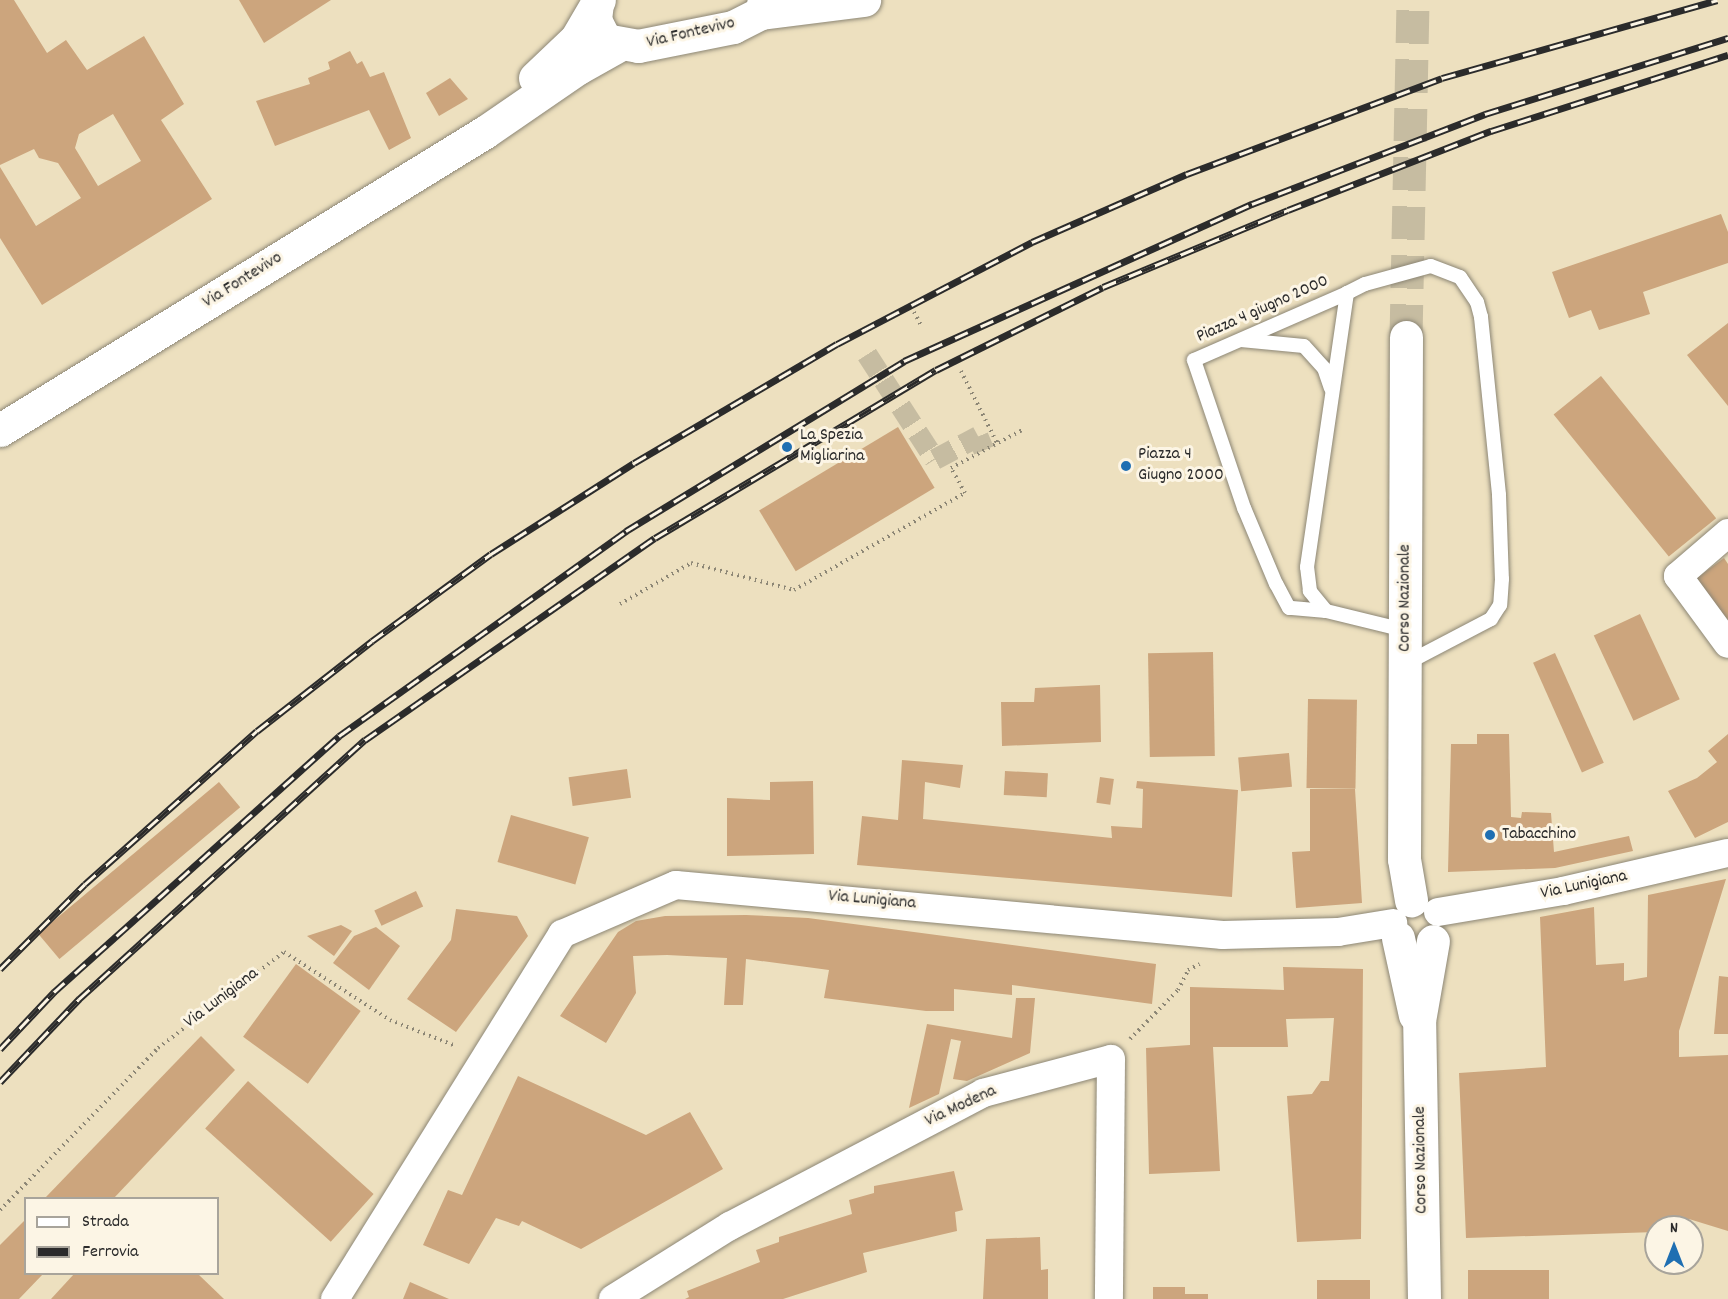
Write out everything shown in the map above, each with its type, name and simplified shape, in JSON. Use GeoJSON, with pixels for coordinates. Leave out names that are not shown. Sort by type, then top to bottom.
{"type":"FeatureCollection","features":[{"type":"Feature","properties":{"kind":"street","name":"Via Fontevivo"},"geometry":{"type":"LineString","coordinates":[[598,1],[595,20],[605,40],[619,45],[638,46],[733,27],[762,7],[864,0]]}},
{"type":"Feature","properties":{"kind":"street","name":"Via Fontevivo"},"geometry":{"type":"LineString","coordinates":[[485,132],[518,94],[576,39],[598,1]]}},
{"type":"Feature","properties":{"kind":"street","name":"Via Fontevivo"},"geometry":{"type":"LineString","coordinates":[[0,430],[485,132],[578,68],[619,45]]}},
{"type":"Feature","properties":{"kind":"street","name":"Corso Nazionale"},"geometry":{"type":"LineString","coordinates":[[1406,337],[1404,860],[1415,923],[1424,1299]]}},
{"type":"Feature","properties":{"kind":"street"},"geometry":{"type":"LineString","coordinates":[[1728,533],[1678,576],[1728,644]]}},
{"type":"Feature","properties":{"kind":"street","name":"Via Lunigiana"},"geometry":{"type":"LineString","coordinates":[[334,1299],[562,934],[676,885],[1223,935],[1338,932],[1415,923],[1728,853]]}},
{"type":"Feature","properties":{"kind":"street"},"geometry":{"type":"LineString","coordinates":[[1109,1299],[1111,1059]]}},
{"type":"Feature","properties":{"kind":"street","name":"Via Modena"},"geometry":{"type":"LineString","coordinates":[[614,1299],[730,1226],[982,1093],[1111,1059]]}},
{"type":"Feature","properties":{"kind":"lane","name":"Piazza 4 giugno 2000"},"geometry":{"type":"LineString","coordinates":[[1326,611],[1289,608],[1276,584],[1244,508],[1194,360],[1233,340],[1365,284],[1431,266],[1460,277],[1477,302],[1481,317],[1499,495],[1500,605],[1491,619],[1478,629],[1405,664]]}},
{"type":"Feature","properties":{"kind":"lane"},"geometry":{"type":"LineString","coordinates":[[1347,293],[1307,573],[1310,591],[1326,611],[1406,630]]}},
{"type":"Feature","properties":{"kind":"lane"},"geometry":{"type":"LineString","coordinates":[[1233,340],[1304,346],[1324,368],[1332,392]]}},
{"type":"Feature","properties":{"kind":"path"},"geometry":{"type":"LineString","coordinates":[[914,312],[922,327]]}},
{"type":"Feature","properties":{"kind":"path"},"geometry":{"type":"LineString","coordinates":[[961,372],[997,443]]}},
{"type":"Feature","properties":{"kind":"path"},"geometry":{"type":"LineString","coordinates":[[620,604],[691,562],[794,590],[965,493],[951,468],[1024,429]]}},
{"type":"Feature","properties":{"kind":"path"},"geometry":{"type":"LineString","coordinates":[[1111,1059],[1179,990],[1188,970],[1220,954],[1223,935]]}},
{"type":"Feature","properties":{"kind":"path","name":"Via Lunigiana"},"geometry":{"type":"LineString","coordinates":[[0,1210],[158,1048],[284,952],[390,1020],[485,1058]]}},
{"type":"Feature","properties":{"kind":"building"},"geometry":{"type":"Polygon","coordinates":[[[0,0],[14,0],[47,53],[66,40],[87,70],[144,36],[184,104],[161,120],[212,199],[42,305],[0,238],[0,167],[36,226],[81,198],[58,163],[39,158],[34,149],[0,165],[0,0]],[[113,114],[79,134],[75,148],[98,186],[141,161],[113,114]]]}},
{"type":"Feature","properties":{"kind":"building"},"geometry":{"type":"Polygon","coordinates":[[[239,0],[331,0],[264,43],[239,0]]]}},
{"type":"Feature","properties":{"kind":"building"},"geometry":{"type":"Polygon","coordinates":[[[350,51],[357,64],[362,61],[370,77],[384,72],[411,138],[389,150],[369,110],[275,146],[256,101],[310,84],[308,78],[330,69],[328,62],[350,51]]]}},
{"type":"Feature","properties":{"kind":"building"},"geometry":{"type":"Polygon","coordinates":[[[450,78],[468,99],[439,116],[426,93],[450,78]]]}},
{"type":"Feature","properties":{"kind":"building"},"geometry":{"type":"Polygon","coordinates":[[[1721,214],[1728,232],[1728,263],[1643,292],[1650,314],[1599,330],[1591,310],[1569,318],[1552,272],[1721,214]]]}},
{"type":"Feature","properties":{"kind":"building"},"geometry":{"type":"Polygon","coordinates":[[[1728,323],[1728,406],[1687,355],[1728,323]]]}},
{"type":"Feature","properties":{"kind":"building"},"geometry":{"type":"Polygon","coordinates":[[[1601,376],[1716,518],[1669,557],[1554,414],[1601,376]]]}},
{"type":"Feature","properties":{"kind":"building"},"geometry":{"type":"Polygon","coordinates":[[[898,427],[935,488],[796,571],[759,510],[898,427]]]}},
{"type":"Feature","properties":{"kind":"building"},"geometry":{"type":"Polygon","coordinates":[[[1724,558],[1728,564],[1728,628],[1694,580],[1724,558]]]}},
{"type":"Feature","properties":{"kind":"building"},"geometry":{"type":"Polygon","coordinates":[[[1640,614],[1680,699],[1634,721],[1594,636],[1640,614]]]}},
{"type":"Feature","properties":{"kind":"building"},"geometry":{"type":"Polygon","coordinates":[[[1213,652],[1215,756],[1150,757],[1148,653],[1213,652]]]}},
{"type":"Feature","properties":{"kind":"building"},"geometry":{"type":"Polygon","coordinates":[[[1555,653],[1604,763],[1582,772],[1533,663],[1555,653]]]}},
{"type":"Feature","properties":{"kind":"building"},"geometry":{"type":"Polygon","coordinates":[[[1100,685],[1101,742],[1002,746],[1001,702],[1034,702],[1035,688],[1100,685]]]}},
{"type":"Feature","properties":{"kind":"building"},"geometry":{"type":"Polygon","coordinates":[[[1308,699],[1357,700],[1355,789],[1306,788],[1308,699]]]}},
{"type":"Feature","properties":{"kind":"building"},"geometry":{"type":"Polygon","coordinates":[[[1477,734],[1509,734],[1511,817],[1521,818],[1522,812],[1551,813],[1554,852],[1629,836],[1633,851],[1555,868],[1448,872],[1451,744],[1477,744],[1477,734]]]}},
{"type":"Feature","properties":{"kind":"building"},"geometry":{"type":"Polygon","coordinates":[[[1728,734],[1728,822],[1695,838],[1668,791],[1697,778],[1717,762],[1708,751],[1728,734]]]}},
{"type":"Feature","properties":{"kind":"building"},"geometry":{"type":"Polygon","coordinates":[[[1289,753],[1292,787],[1241,791],[1238,757],[1289,753]]]}},
{"type":"Feature","properties":{"kind":"building"},"geometry":{"type":"Polygon","coordinates":[[[902,760],[963,765],[960,788],[925,782],[923,819],[1112,838],[1111,826],[1142,828],[1143,789],[1136,788],[1137,781],[1238,790],[1232,897],[857,865],[862,816],[898,820],[902,760]]]}},
{"type":"Feature","properties":{"kind":"building"},"geometry":{"type":"Polygon","coordinates":[[[627,769],[631,798],[573,806],[569,777],[627,769]]]}},
{"type":"Feature","properties":{"kind":"building"},"geometry":{"type":"Polygon","coordinates":[[[1005,771],[1048,773],[1047,797],[1004,795],[1005,771]]]}},
{"type":"Feature","properties":{"kind":"building"},"geometry":{"type":"Polygon","coordinates":[[[1100,777],[1114,779],[1110,805],[1096,803],[1100,777]]]}},
{"type":"Feature","properties":{"kind":"building"},"geometry":{"type":"Polygon","coordinates":[[[813,781],[814,854],[727,856],[727,798],[770,800],[770,782],[813,781]]]}},
{"type":"Feature","properties":{"kind":"building"},"geometry":{"type":"Polygon","coordinates":[[[219,782],[240,807],[59,959],[38,934],[219,782]]]}},
{"type":"Feature","properties":{"kind":"building"},"geometry":{"type":"Polygon","coordinates":[[[1310,789],[1355,789],[1362,903],[1296,908],[1292,852],[1310,851],[1310,789]]]}},
{"type":"Feature","properties":{"kind":"building"},"geometry":{"type":"Polygon","coordinates":[[[511,815],[589,837],[575,884],[497,862],[511,815]]]}},
{"type":"Feature","properties":{"kind":"building"},"geometry":{"type":"Polygon","coordinates":[[[1726,879],[1679,1031],[1679,1057],[1728,1055],[1728,1231],[1704,1224],[1704,1215],[1644,1215],[1644,1232],[1466,1238],[1459,1073],[1546,1067],[1540,917],[1594,907],[1596,965],[1624,963],[1624,981],[1647,977],[1648,895],[1726,879]]]}},
{"type":"Feature","properties":{"kind":"building"},"geometry":{"type":"Polygon","coordinates":[[[416,891],[423,906],[381,926],[374,910],[416,891]]]}},
{"type":"Feature","properties":{"kind":"building"},"geometry":{"type":"Polygon","coordinates":[[[456,909],[517,916],[528,936],[456,1032],[407,999],[451,940],[456,909]]]}},
{"type":"Feature","properties":{"kind":"building"},"geometry":{"type":"Polygon","coordinates":[[[746,915],[808,918],[1156,964],[1152,1004],[1012,985],[1012,995],[954,989],[954,1011],[926,1011],[824,998],[829,970],[746,959],[743,1005],[724,1005],[727,958],[667,955],[633,956],[636,993],[606,1043],[560,1016],[618,932],[636,921],[665,916],[746,915]]]}},
{"type":"Feature","properties":{"kind":"building"},"geometry":{"type":"Polygon","coordinates":[[[341,925],[352,931],[334,956],[307,936],[341,925]]]}},
{"type":"Feature","properties":{"kind":"building"},"geometry":{"type":"Polygon","coordinates":[[[376,927],[400,946],[369,990],[333,963],[354,936],[376,927]]]}},
{"type":"Feature","properties":{"kind":"building"},"geometry":{"type":"Polygon","coordinates":[[[296,964],[361,1011],[308,1084],[243,1037],[296,964]]]}},
{"type":"Feature","properties":{"kind":"building"},"geometry":{"type":"Polygon","coordinates":[[[1283,967],[1363,969],[1361,1239],[1297,1242],[1287,1096],[1312,1094],[1321,1081],[1329,1081],[1334,1018],[1286,1019],[1288,1047],[1213,1047],[1220,1171],[1149,1174],[1146,1048],[1190,1045],[1190,987],[1284,990],[1283,967]]]}},
{"type":"Feature","properties":{"kind":"building"},"geometry":{"type":"Polygon","coordinates":[[[1719,976],[1728,977],[1728,1034],[1714,1034],[1719,976]]]}},
{"type":"Feature","properties":{"kind":"building"},"geometry":{"type":"Polygon","coordinates":[[[1016,998],[1035,998],[1030,1053],[967,1081],[953,1079],[961,1041],[951,1039],[939,1094],[909,1108],[927,1024],[1012,1038],[1016,998]]]}},
{"type":"Feature","properties":{"kind":"building"},"geometry":{"type":"Polygon","coordinates":[[[201,1036],[235,1070],[115,1197],[46,1197],[201,1036]]]}},
{"type":"Feature","properties":{"kind":"building"},"geometry":{"type":"Polygon","coordinates":[[[518,1076],[646,1135],[690,1112],[723,1169],[581,1249],[522,1221],[519,1226],[496,1218],[469,1264],[423,1245],[448,1190],[462,1195],[518,1076]]]}},
{"type":"Feature","properties":{"kind":"building"},"geometry":{"type":"Polygon","coordinates":[[[248,1081],[374,1194],[331,1242],[205,1129],[248,1081]]]}},
{"type":"Feature","properties":{"kind":"building"},"geometry":{"type":"Polygon","coordinates":[[[954,1171],[963,1210],[955,1212],[957,1231],[863,1253],[867,1272],[783,1299],[685,1299],[689,1297],[687,1291],[760,1262],[756,1250],[779,1242],[779,1237],[852,1214],[849,1200],[874,1193],[874,1186],[954,1171]]]}},
{"type":"Feature","properties":{"kind":"building"},"geometry":{"type":"Polygon","coordinates":[[[24,1221],[24,1275],[42,1275],[19,1299],[0,1299],[0,1245],[24,1221]]]}},
{"type":"Feature","properties":{"kind":"building"},"geometry":{"type":"Polygon","coordinates":[[[1040,1237],[1041,1270],[1048,1269],[1048,1299],[983,1299],[986,1239],[1040,1237]]]}},
{"type":"Feature","properties":{"kind":"building"},"geometry":{"type":"Polygon","coordinates":[[[1468,1270],[1549,1270],[1549,1299],[1468,1299],[1468,1270]]]}},
{"type":"Feature","properties":{"kind":"building"},"geometry":{"type":"Polygon","coordinates":[[[73,1275],[199,1275],[224,1299],[51,1299],[73,1275]]]}},
{"type":"Feature","properties":{"kind":"building"},"geometry":{"type":"Polygon","coordinates":[[[1317,1280],[1370,1280],[1370,1299],[1317,1299],[1317,1280]]]}},
{"type":"Feature","properties":{"kind":"building"},"geometry":{"type":"Polygon","coordinates":[[[410,1282],[449,1299],[403,1299],[410,1282]]]}},
{"type":"Feature","properties":{"kind":"building"},"geometry":{"type":"Polygon","coordinates":[[[1153,1287],[1185,1287],[1185,1294],[1208,1294],[1208,1299],[1153,1299],[1153,1287]]]}},
{"type":"Feature","properties":{"kind":"tunnel"},"geometry":{"type":"LineString","coordinates":[[1406,337],[1413,0]]}},
{"type":"Feature","properties":{"kind":"tunnel"},"geometry":{"type":"LineString","coordinates":[[867,354],[935,459],[978,436],[984,450]]}},
{"type":"Feature","properties":{"kind":"railway"},"geometry":{"type":"LineString","coordinates":[[0,969],[85,884],[257,731],[372,641],[491,554],[634,463],[837,344],[1032,242],[1187,174],[1442,78],[1717,0]]}},
{"type":"Feature","properties":{"kind":"railway"},"geometry":{"type":"LineString","coordinates":[[0,1049],[54,992],[339,736],[626,531],[904,361],[1252,204],[1485,114],[1728,38]]}},
{"type":"Feature","properties":{"kind":"railway"},"geometry":{"type":"LineString","coordinates":[[0,1082],[79,999],[365,740],[655,538],[936,370],[1103,287],[1288,210],[1491,131],[1728,55]]}},
{"type":"Feature","properties":{"kind":"place","name":"La Spezia Migliarina"},"geometry":{"type":"Point","coordinates":[787,447]}},
{"type":"Feature","properties":{"kind":"place","name":"Piazza 4 Giugno 2000"},"geometry":{"type":"Point","coordinates":[1126,466]}},
{"type":"Feature","properties":{"kind":"place","name":"Tabacchino"},"geometry":{"type":"Point","coordinates":[1490,835]}}]}
